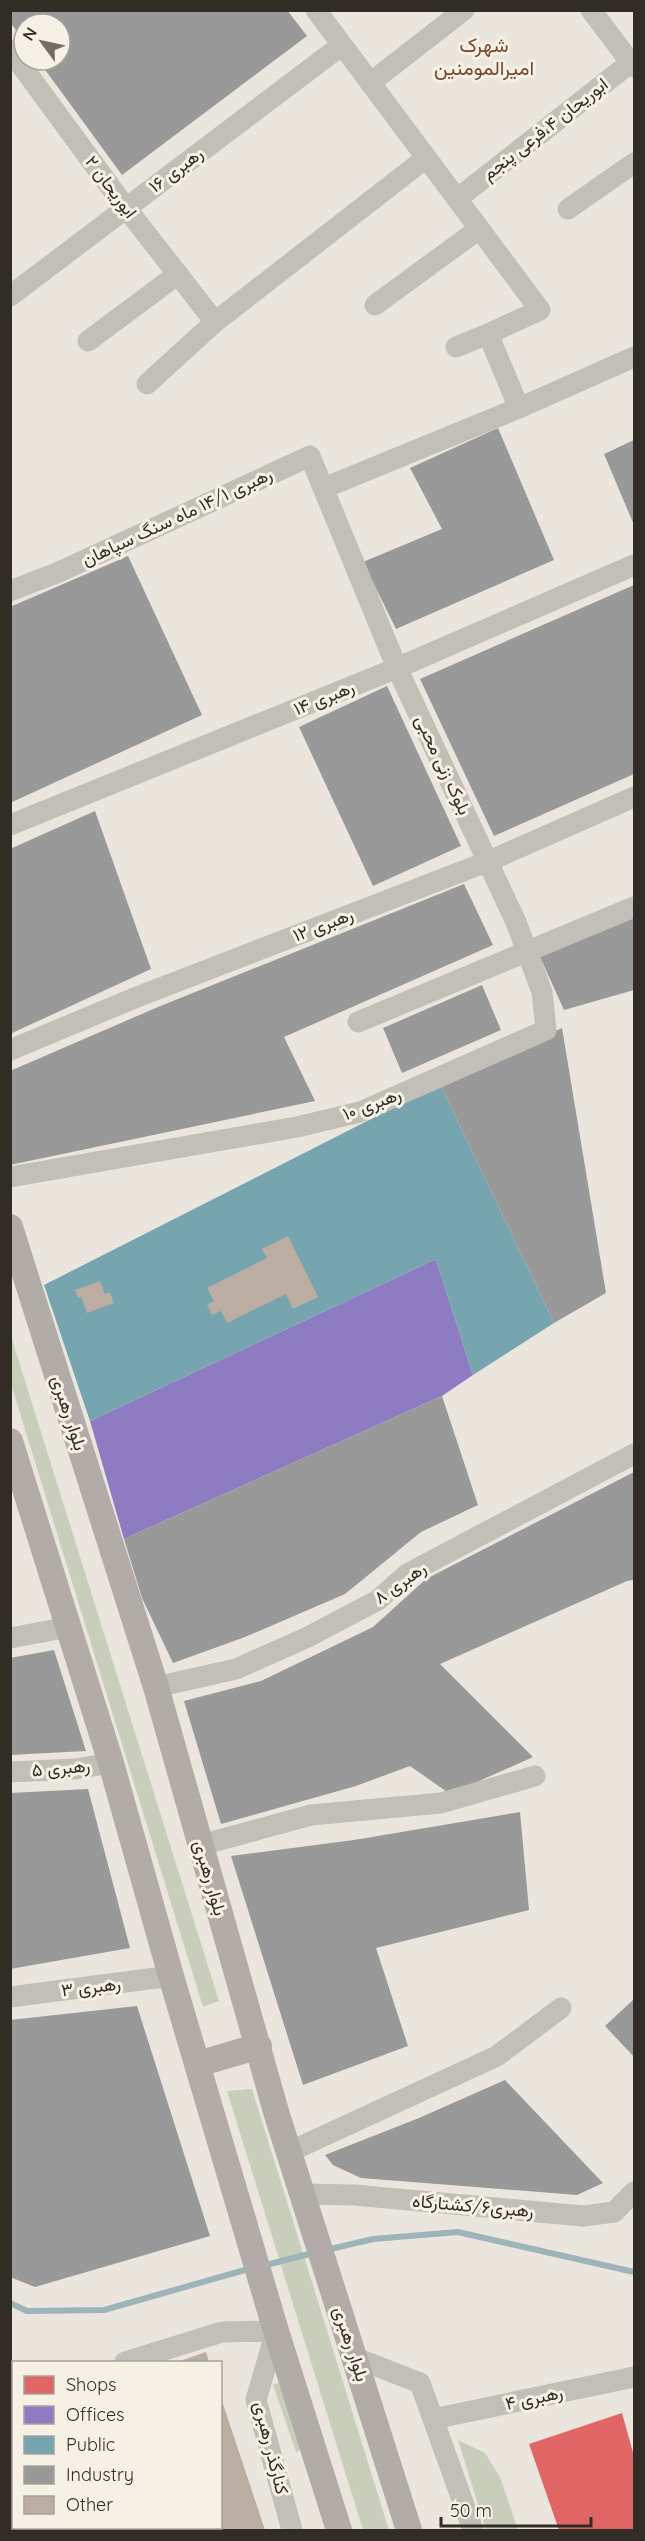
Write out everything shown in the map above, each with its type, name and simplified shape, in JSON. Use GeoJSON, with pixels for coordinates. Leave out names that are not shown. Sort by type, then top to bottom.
{"type":"FeatureCollection","features":[{"type":"Feature","properties":{"kind":"main road","name":"بلوار رهبری"},"geometry":{"type":"LineString","coordinates":[[10,1227],[156,1687],[289,2152],[409,2530]]}},
{"type":"Feature","properties":{"kind":"main road"},"geometry":{"type":"LineString","coordinates":[[10,1441],[111,1763],[171,1976],[276,2331],[339,2530]]}},
{"type":"Feature","properties":{"kind":"main road"},"geometry":{"type":"LineString","coordinates":[[198,2064],[259,2046]]}},
{"type":"Feature","properties":{"kind":"street"},"geometry":{"type":"LineString","coordinates":[[316,10],[540,310],[456,347]]}},
{"type":"Feature","properties":{"kind":"street"},"geometry":{"type":"LineString","coordinates":[[370,83],[464,10]]}},
{"type":"Feature","properties":{"kind":"street"},"geometry":{"type":"LineString","coordinates":[[591,10],[633,63]]}},
{"type":"Feature","properties":{"kind":"street","name":"رهبری ۱۶"},"geometry":{"type":"LineString","coordinates":[[10,296],[342,45]]}},
{"type":"Feature","properties":{"kind":"street","name":"ابوریحان ۲"},"geometry":{"type":"LineString","coordinates":[[10,50],[126,208],[215,322]]}},
{"type":"Feature","properties":{"kind":"street","name":"ابوریحان ۴،فرعی پنجم"},"geometry":{"type":"LineString","coordinates":[[456,199],[633,63]]}},
{"type":"Feature","properties":{"kind":"street"},"geometry":{"type":"LineString","coordinates":[[147,384],[215,322],[426,158]]}},
{"type":"Feature","properties":{"kind":"street"},"geometry":{"type":"LineString","coordinates":[[568,208],[634,163]]}},
{"type":"Feature","properties":{"kind":"street"},"geometry":{"type":"LineString","coordinates":[[375,305],[479,229]]}},
{"type":"Feature","properties":{"kind":"street"},"geometry":{"type":"LineString","coordinates":[[88,341],[178,274]]}},
{"type":"Feature","properties":{"kind":"street"},"geometry":{"type":"LineString","coordinates":[[488,334],[519,408]]}},
{"type":"Feature","properties":{"kind":"street"},"geometry":{"type":"LineString","coordinates":[[324,488],[519,408],[634,357]]}},
{"type":"Feature","properties":{"kind":"street","name":"رهبری ۱۴/۱ ماه سنگ سپاهان"},"geometry":{"type":"LineString","coordinates":[[10,591],[59,572],[310,456],[397,668]]}},
{"type":"Feature","properties":{"kind":"street","name":"رهبری ۱۴"},"geometry":{"type":"LineString","coordinates":[[10,825],[397,668],[634,565]]}},
{"type":"Feature","properties":{"kind":"street","name":"بلوک زنی محبی"},"geometry":{"type":"LineString","coordinates":[[397,668],[489,861]]}},
{"type":"Feature","properties":{"kind":"street","name":"رهبری ۱۲"},"geometry":{"type":"LineString","coordinates":[[10,1050],[148,993],[489,861],[634,797]]}},
{"type":"Feature","properties":{"kind":"street","name":"رهبری ۱۰"},"geometry":{"type":"LineString","coordinates":[[10,1177],[297,1127],[360,1112],[546,1030],[542,992],[516,922],[489,861]]}},
{"type":"Feature","properties":{"kind":"street"},"geometry":{"type":"LineString","coordinates":[[358,1022],[634,907]]}},
{"type":"Feature","properties":{"kind":"street","name":"رهبری ۸"},"geometry":{"type":"LineString","coordinates":[[156,1687],[236,1669],[308,1637],[378,1600],[407,1574],[634,1454]]}},
{"type":"Feature","properties":{"kind":"street"},"geometry":{"type":"LineString","coordinates":[[10,1638],[69,1627]]}},
{"type":"Feature","properties":{"kind":"street","name":"رهبری ۵"},"geometry":{"type":"LineString","coordinates":[[10,1772],[75,1769],[111,1763]]}},
{"type":"Feature","properties":{"kind":"street"},"geometry":{"type":"LineString","coordinates":[[201,1845],[311,1815],[441,1803],[535,1776]]}},
{"type":"Feature","properties":{"kind":"street","name":"رهبری ۳"},"geometry":{"type":"LineString","coordinates":[[10,1997],[171,1976]]}},
{"type":"Feature","properties":{"kind":"street"},"geometry":{"type":"LineString","coordinates":[[289,2152],[497,2056],[561,2008]]}},
{"type":"Feature","properties":{"kind":"street","name":"رهبری۶/کشتارگاه"},"geometry":{"type":"LineString","coordinates":[[304,2198],[354,2195],[583,2216],[614,2212],[634,2192]]}},
{"type":"Feature","properties":{"kind":"street"},"geometry":{"type":"LineString","coordinates":[[127,2361],[222,2332],[276,2331]]}},
{"type":"Feature","properties":{"kind":"street","name":"کنارگذر رهبری"},"geometry":{"type":"LineString","coordinates":[[276,2331],[256,2400],[292,2530]]}},
{"type":"Feature","properties":{"kind":"street"},"geometry":{"type":"LineString","coordinates":[[356,2358],[420,2382],[473,2530]]}},
{"type":"Feature","properties":{"kind":"street","name":"رهبری ۴"},"geometry":{"type":"LineString","coordinates":[[433,2419],[634,2377]]}},
{"type":"Feature","properties":{"kind":"green space"},"geometry":{"type":"Polygon","coordinates":[[[10,1333],[219,2001],[203,2007],[11,1384],[10,1333]]]}},
{"type":"Feature","properties":{"kind":"green space"},"geometry":{"type":"Polygon","coordinates":[[[252,2089],[389,2530],[363,2530],[227,2091],[252,2089]]]}},
{"type":"Feature","properties":{"kind":"green space"},"geometry":{"type":"Polygon","coordinates":[[[280,2382],[302,2449],[296,2452],[273,2385],[280,2382]]]}},
{"type":"Feature","properties":{"kind":"green space"},"geometry":{"type":"Polygon","coordinates":[[[458,2440],[485,2453],[500,2477],[518,2530],[486,2530],[458,2440]]]}},
{"type":"Feature","properties":{"kind":"building: Shops"},"geometry":{"type":"Polygon","coordinates":[[[622,2413],[634,2456],[634,2530],[559,2530],[529,2444],[622,2413]]]}},
{"type":"Feature","properties":{"kind":"building: Offices"},"geometry":{"type":"Polygon","coordinates":[[[436,1259],[473,1375],[442,1396],[124,1539],[90,1421],[436,1259]]]}},
{"type":"Feature","properties":{"kind":"building: Public"},"geometry":{"type":"Polygon","coordinates":[[[440,1084],[554,1323],[473,1375],[436,1259],[90,1421],[44,1285],[440,1084]]]}},
{"type":"Feature","properties":{"kind":"building: Industry"},"geometry":{"type":"Polygon","coordinates":[[[10,10],[287,10],[307,36],[122,175],[47,72],[72,72],[72,12],[12,12],[12,25],[10,10]]]}},
{"type":"Feature","properties":{"kind":"building: Industry"},"geometry":{"type":"Polygon","coordinates":[[[498,428],[554,560],[396,629],[363,562],[442,529],[410,468],[498,428]]]}},
{"type":"Feature","properties":{"kind":"building: Industry"},"geometry":{"type":"Polygon","coordinates":[[[634,440],[634,525],[604,454],[634,440]]]}},
{"type":"Feature","properties":{"kind":"building: Industry"},"geometry":{"type":"Polygon","coordinates":[[[128,556],[202,715],[10,803],[10,607],[128,556]]]}},
{"type":"Feature","properties":{"kind":"building: Industry"},"geometry":{"type":"Polygon","coordinates":[[[634,585],[634,774],[494,836],[420,679],[634,585]]]}},
{"type":"Feature","properties":{"kind":"building: Industry"},"geometry":{"type":"Polygon","coordinates":[[[387,686],[461,846],[373,886],[299,727],[387,686]]]}},
{"type":"Feature","properties":{"kind":"building: Industry"},"geometry":{"type":"Polygon","coordinates":[[[95,811],[151,969],[10,1034],[10,849],[95,811]]]}},
{"type":"Feature","properties":{"kind":"building: Industry"},"geometry":{"type":"Polygon","coordinates":[[[464,884],[493,945],[284,1037],[315,1101],[10,1165],[10,1071],[158,1007],[464,884]]]}},
{"type":"Feature","properties":{"kind":"building: Industry"},"geometry":{"type":"Polygon","coordinates":[[[634,917],[634,990],[564,1010],[540,957],[634,917]]]}},
{"type":"Feature","properties":{"kind":"building: Industry"},"geometry":{"type":"Polygon","coordinates":[[[482,985],[501,1030],[402,1073],[383,1028],[482,985]]]}},
{"type":"Feature","properties":{"kind":"building: Industry"},"geometry":{"type":"Polygon","coordinates":[[[562,1028],[606,1293],[554,1323],[440,1084],[562,1028]]]}},
{"type":"Feature","properties":{"kind":"building: Industry"},"geometry":{"type":"Polygon","coordinates":[[[442,1396],[478,1505],[421,1532],[345,1594],[245,1637],[173,1663],[142,1598],[124,1539],[442,1396]]]}},
{"type":"Feature","properties":{"kind":"building: Industry"},"geometry":{"type":"Polygon","coordinates":[[[634,1472],[634,1580],[627,1581],[440,1664],[533,1757],[450,1794],[410,1766],[356,1786],[221,1824],[184,1701],[261,1681],[373,1627],[426,1579],[634,1472]]]}},
{"type":"Feature","properties":{"kind":"building: Industry"},"geometry":{"type":"Polygon","coordinates":[[[54,1650],[86,1751],[10,1755],[10,1658],[54,1650]]]}},
{"type":"Feature","properties":{"kind":"building: Industry"},"geometry":{"type":"Polygon","coordinates":[[[88,1789],[130,1948],[10,1969],[10,1793],[88,1789]]]}},
{"type":"Feature","properties":{"kind":"building: Industry"},"geometry":{"type":"Polygon","coordinates":[[[520,1812],[529,1910],[376,1948],[408,2046],[303,2085],[231,1856],[354,1840],[520,1812]]]}},
{"type":"Feature","properties":{"kind":"building: Industry"},"geometry":{"type":"Polygon","coordinates":[[[634,1999],[634,2057],[605,2026],[634,1999]]]}},
{"type":"Feature","properties":{"kind":"building: Industry"},"geometry":{"type":"Polygon","coordinates":[[[137,2006],[210,2236],[35,2287],[10,2277],[10,2020],[137,2006]]]}},
{"type":"Feature","properties":{"kind":"building: Industry"},"geometry":{"type":"Polygon","coordinates":[[[505,2080],[603,2183],[577,2195],[361,2178],[333,2165],[325,2155],[419,2118],[505,2080]]]}},
{"type":"Feature","properties":{"kind":"building: Other"},"geometry":{"type":"Polygon","coordinates":[[[288,1236],[318,1297],[293,1309],[286,1294],[227,1323],[221,1311],[212,1315],[207,1305],[214,1301],[207,1288],[267,1258],[262,1249],[288,1236]]]}},
{"type":"Feature","properties":{"kind":"building: Other"},"geometry":{"type":"Polygon","coordinates":[[[100,1281],[105,1294],[110,1292],[114,1303],[87,1313],[81,1297],[78,1298],[75,1290],[100,1281]]]}},
{"type":"Feature","properties":{"kind":"building: Other"},"geometry":{"type":"Polygon","coordinates":[[[206,2352],[209,2361],[180,2361],[206,2352]]]}},
{"type":"Feature","properties":{"kind":"building: Other"},"geometry":{"type":"Polygon","coordinates":[[[222,2401],[265,2530],[10,2530],[10,2419],[12,2418],[12,2529],[222,2529],[222,2401]]]}},
{"type":"Feature","properties":{"kind":"waterway"},"geometry":{"type":"LineString","coordinates":[[326,2250],[373,2239],[458,2232],[634,2272]]}},
{"type":"Feature","properties":{"kind":"waterway"},"geometry":{"type":"LineString","coordinates":[[262,2266],[313,2253]]}},
{"type":"Feature","properties":{"kind":"waterway"},"geometry":{"type":"LineString","coordinates":[[10,2303],[27,2311],[104,2310],[252,2268]]}},
{"type":"Feature","properties":{"kind":"district","name":"شهرک امیرالمومنین"},"geometry":{"type":"Point","coordinates":[484,56]}}]}
